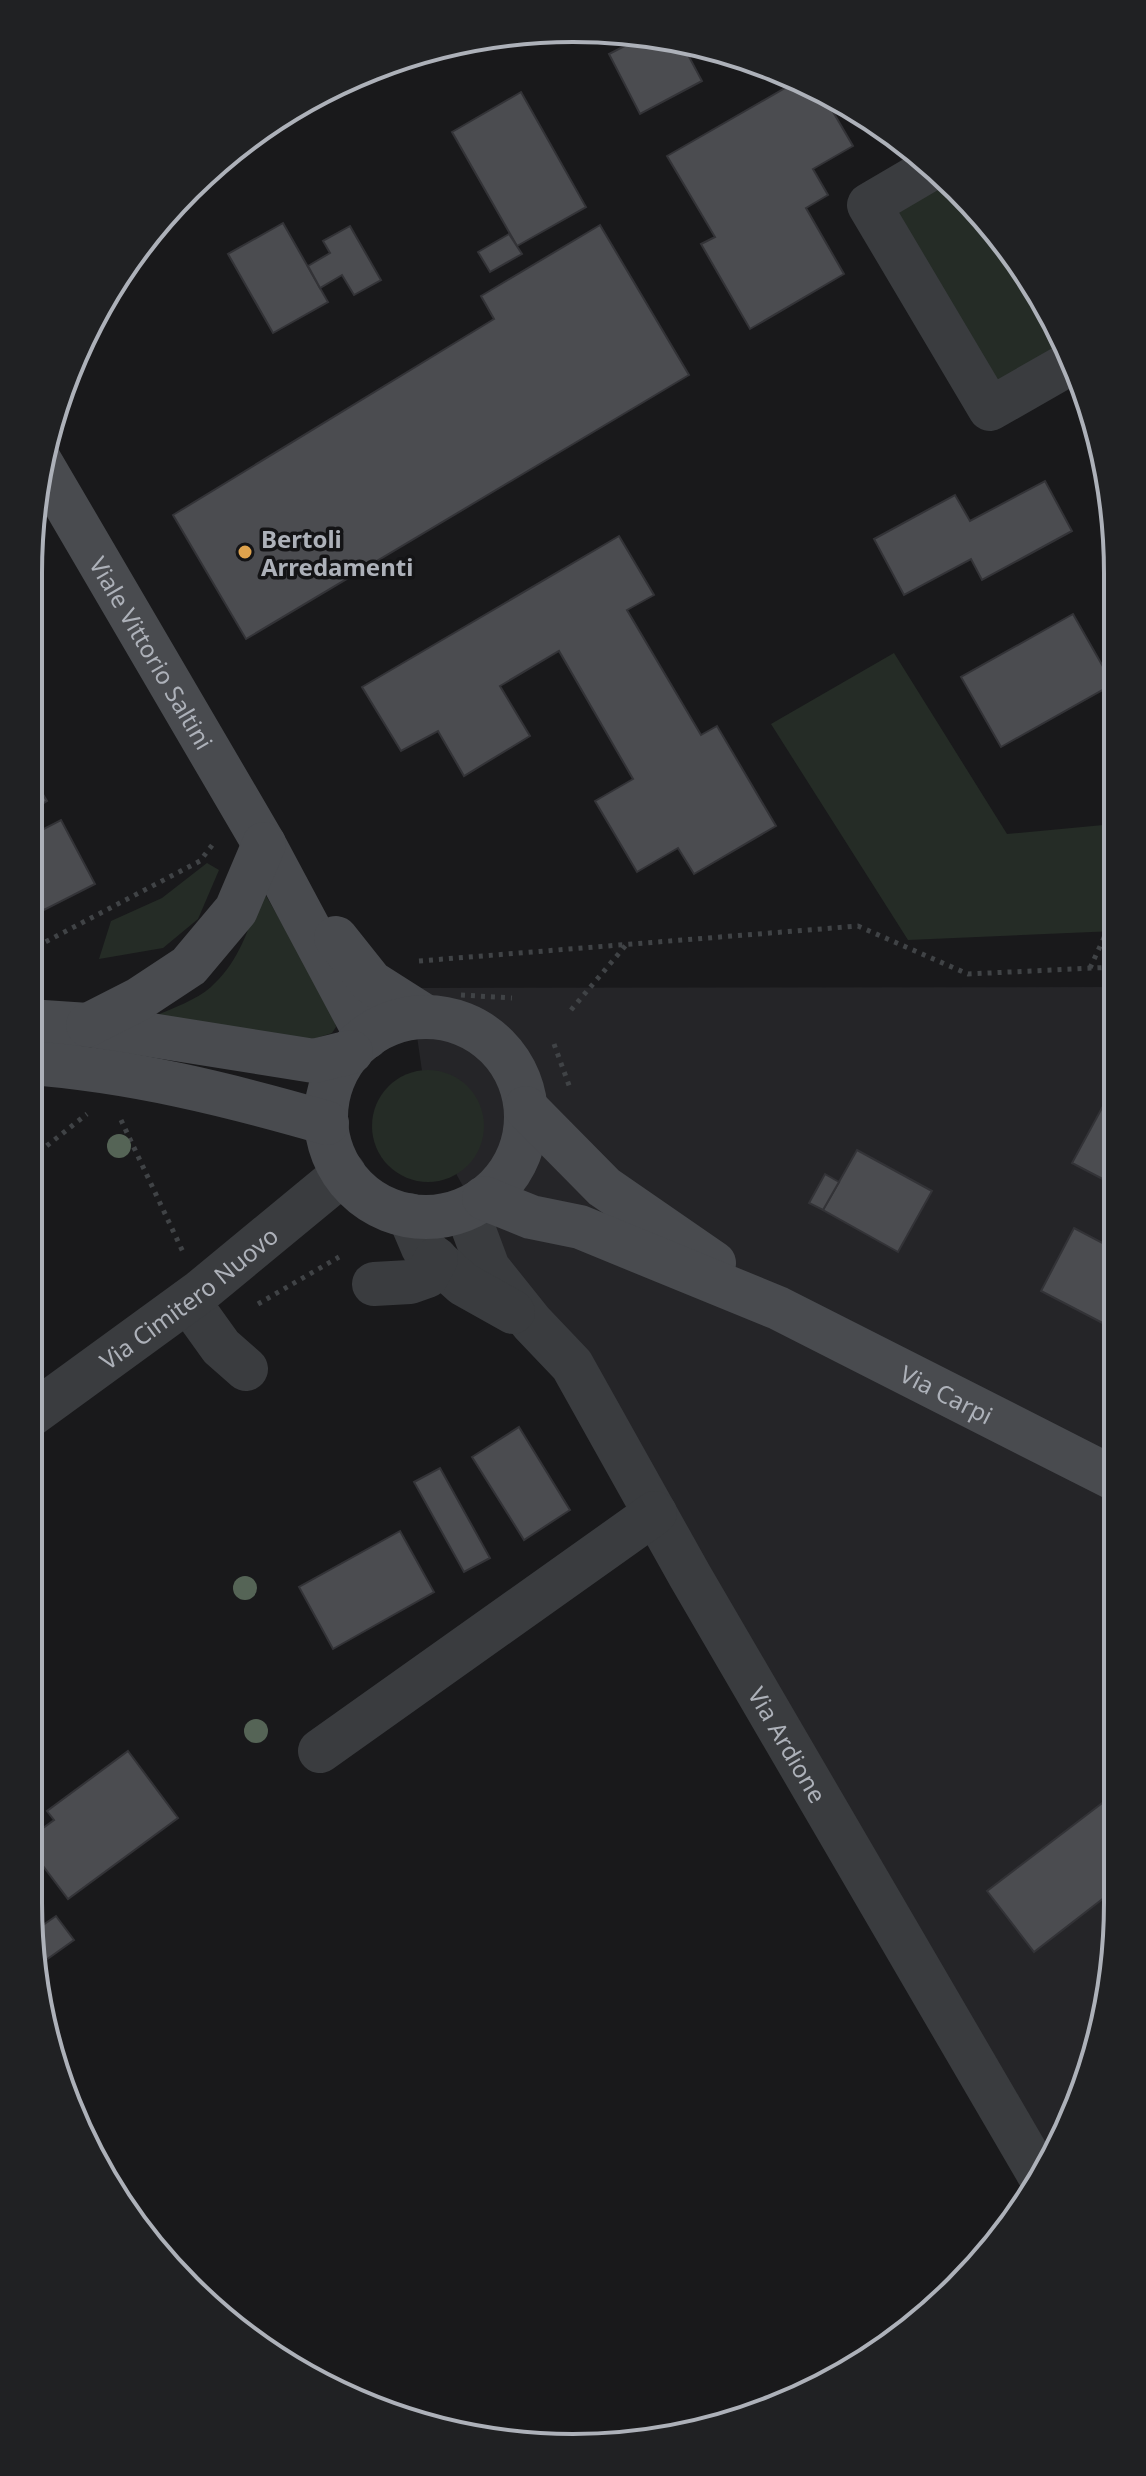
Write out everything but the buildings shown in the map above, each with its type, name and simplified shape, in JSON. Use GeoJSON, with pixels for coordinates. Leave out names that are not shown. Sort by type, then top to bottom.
{"type":"FeatureCollection","features":[{"type":"Feature","properties":{"kind":"main road","name":"Viale Vittorio Saltini"},"geometry":{"type":"LineString","coordinates":[[51,479],[253,826],[359,1044]]}},
{"type":"Feature","properties":{"kind":"main road","name":"Viale Vittorio Saltini"},"geometry":{"type":"LineString","coordinates":[[253,826],[371,982],[426,1017]]}},
{"type":"Feature","properties":{"kind":"main road"},"geometry":{"type":"LineString","coordinates":[[88,1025],[139,999],[189,966],[236,910],[253,826]]}},
{"type":"Feature","properties":{"kind":"main road"},"geometry":{"type":"LineString","coordinates":[[42,1022],[88,1025],[314,1061],[359,1044],[388,1025],[426,1017],[464,1025],[496,1046],[518,1076],[526,1108],[525,1130],[519,1155],[506,1178],[475,1203],[438,1216],[409,1215],[364,1195],[344,1173],[334,1155],[327,1123],[330,1091],[341,1066],[359,1044]]}},
{"type":"Feature","properties":{"kind":"main road"},"geometry":{"type":"LineString","coordinates":[[42,1064],[115,1072],[256,1102],[327,1123]]}},
{"type":"Feature","properties":{"kind":"main road","name":"Via Carpi"},"geometry":{"type":"LineString","coordinates":[[526,1108],[604,1187],[778,1308]]}},
{"type":"Feature","properties":{"kind":"main road","name":"Via Carpi"},"geometry":{"type":"LineString","coordinates":[[475,1203],[580,1227],[778,1308],[1104,1473]]}},
{"type":"Feature","properties":{"kind":"street"},"geometry":{"type":"LineString","coordinates":[[922,174],[869,205],[990,409],[1063,367]]}},
{"type":"Feature","properties":{"kind":"street","name":"Via Cimitero Nuovo"},"geometry":{"type":"LineString","coordinates":[[42,1407],[194,1296],[344,1173]]}},
{"type":"Feature","properties":{"kind":"street","name":"Via Ardione"},"geometry":{"type":"LineString","coordinates":[[475,1203],[488,1268],[532,1323],[572,1365],[1034,2166]]}},
{"type":"Feature","properties":{"kind":"street","name":"Via Ardione"},"geometry":{"type":"LineString","coordinates":[[409,1215],[423,1248],[463,1284],[532,1323]]}},
{"type":"Feature","properties":{"kind":"street"},"geometry":{"type":"LineString","coordinates":[[359,1269],[410,1282],[427,1276],[436,1259]]}},
{"type":"Feature","properties":{"kind":"street"},"geometry":{"type":"LineString","coordinates":[[194,1296],[221,1347],[246,1369]]}},
{"type":"Feature","properties":{"kind":"street"},"geometry":{"type":"LineString","coordinates":[[320,1751],[655,1513]]}},
{"type":"Feature","properties":{"kind":"path"},"geometry":{"type":"LineString","coordinates":[[42,944],[200,861],[215,842],[215,824],[253,826]]}},
{"type":"Feature","properties":{"kind":"path"},"geometry":{"type":"LineString","coordinates":[[413,962],[858,926],[968,974],[1104,968]]}},
{"type":"Feature","properties":{"kind":"path"},"geometry":{"type":"LineString","coordinates":[[1090,969],[1104,938]]}},
{"type":"Feature","properties":{"kind":"path"},"geometry":{"type":"LineString","coordinates":[[571,1010],[626,945]]}},
{"type":"Feature","properties":{"kind":"path"},"geometry":{"type":"LineString","coordinates":[[42,1148],[99,1105]]}},
{"type":"Feature","properties":{"kind":"path"},"geometry":{"type":"LineString","coordinates":[[116,1111],[194,1296],[248,1311],[359,1269]]}},
{"type":"Feature","properties":{"kind":"shaded area"},"geometry":{"type":"Polygon","coordinates":[[[936,186],[972,223],[1015,278],[1056,353],[999,387],[894,210],[936,186]]]}},
{"type":"Feature","properties":{"kind":"shaded area"},"geometry":{"type":"Polygon","coordinates":[[[894,653],[1007,834],[1104,825],[1104,931],[908,940],[771,724],[894,653]]]}},
{"type":"Feature","properties":{"kind":"shaded area"},"geometry":{"type":"Polygon","coordinates":[[[207,863],[219,870],[198,919],[163,948],[99,959],[111,921],[162,898],[207,863]]]}},
{"type":"Feature","properties":{"kind":"shaded area"},"geometry":{"type":"Polygon","coordinates":[[[261,887],[332,1010],[336,1027],[332,1033],[307,1041],[155,1016],[198,996],[221,977],[244,941],[261,887]]]}},
{"type":"Feature","properties":{"kind":"shaded area"},"geometry":{"type":"Polygon","coordinates":[[[1104,987],[1103,1938],[1094,2007],[1076,2074],[1049,2138],[1026,2179],[645,1519],[430,1126],[410,988],[1104,987]]]}},
{"type":"Feature","properties":{"kind":"shaded area"},"geometry":{"type":"Polygon","coordinates":[[[428,1070],[449,1075],[467,1087],[479,1105],[484,1126],[479,1147],[467,1165],[449,1177],[428,1182],[407,1177],[389,1165],[377,1147],[372,1126],[377,1105],[389,1087],[407,1075],[428,1070]]]}},
{"type":"Feature","properties":{"kind":"place","name":"Bertoli Arredamenti"},"geometry":{"type":"Point","coordinates":[245,552]}}]}
